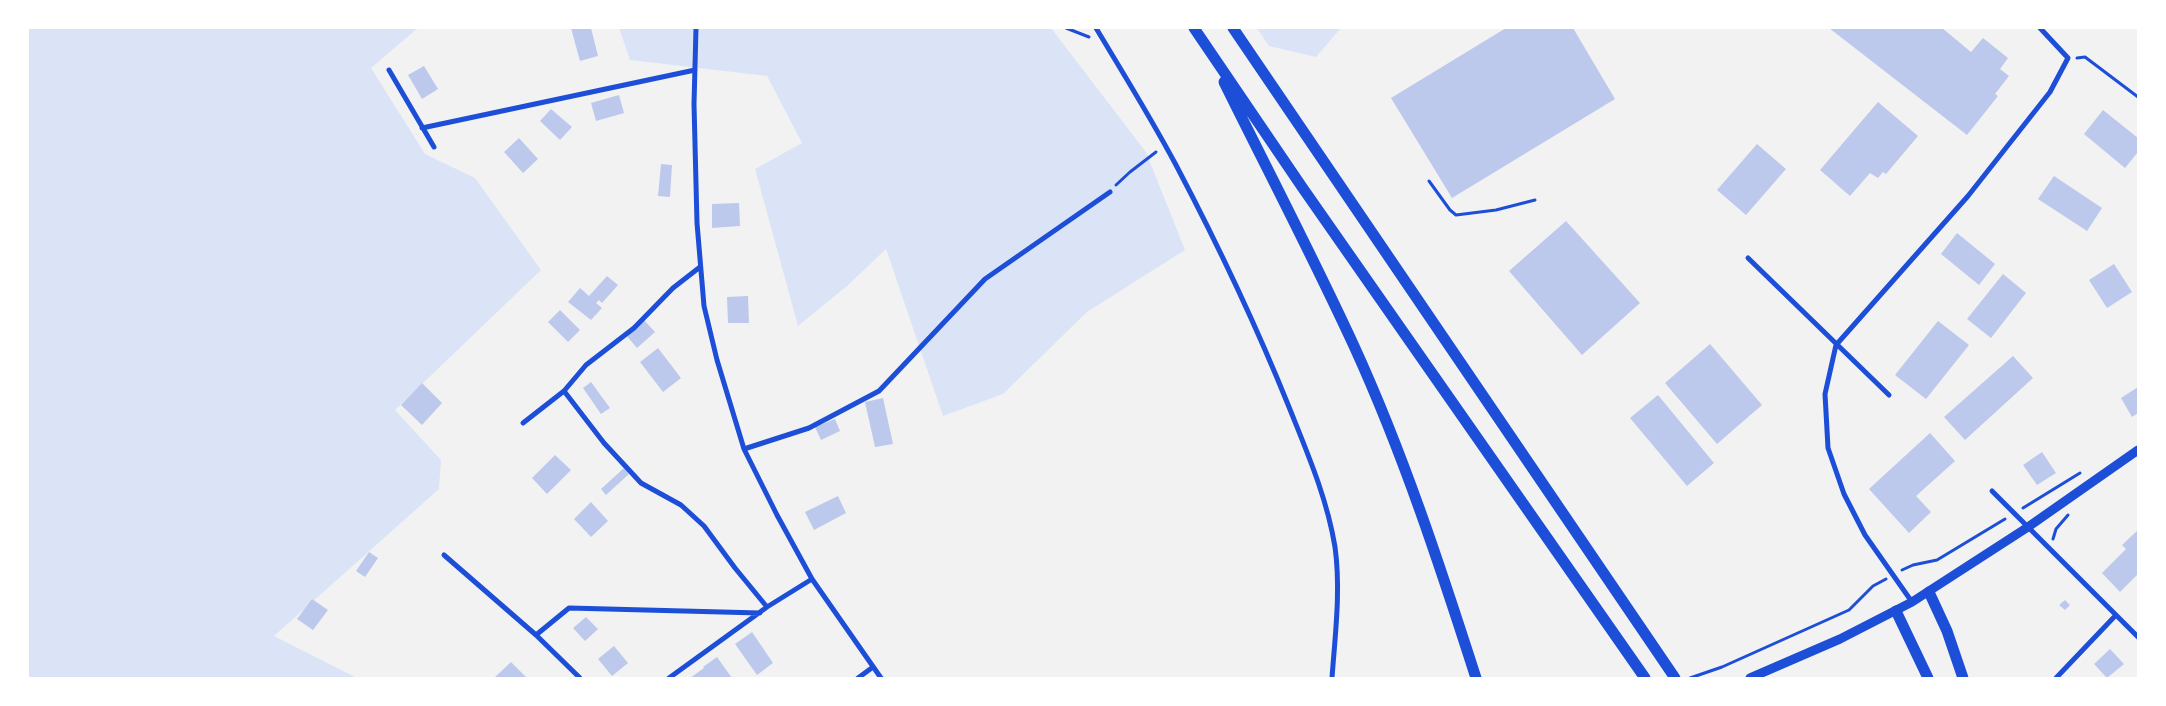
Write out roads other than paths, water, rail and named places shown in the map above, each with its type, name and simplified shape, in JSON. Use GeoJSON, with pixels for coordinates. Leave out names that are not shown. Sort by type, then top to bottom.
{"type":"FeatureCollection","features":[{"type":"Feature","properties":{"kind":"highway"},"geometry":{"type":"LineString","coordinates":[[1194,28],[1302,188],[1643,676]]}},
{"type":"Feature","properties":{"kind":"highway"},"geometry":{"type":"LineString","coordinates":[[1233,28],[1675,678]]}},
{"type":"Feature","properties":{"kind":"highway"},"geometry":{"type":"LineString","coordinates":[[1205,44],[1354,346],[1404,466],[1476,678]]}},
{"type":"Feature","properties":{"kind":"highway"},"geometry":{"type":"LineString","coordinates":[[1929,592],[1948,631],[1963,678]]}},
{"type":"Feature","properties":{"kind":"highway"},"geometry":{"type":"LineString","coordinates":[[1896,611],[1928,678]]}},
{"type":"Feature","properties":{"kind":"street"},"geometry":{"type":"LineString","coordinates":[[696,28],[696,223],[704,306],[716,360],[744,448],[777,515],[812,579],[872,668],[882,678]]}},
{"type":"Feature","properties":{"kind":"street"},"geometry":{"type":"LineString","coordinates":[[1096,28],[1175,163],[1206,223],[1273,368],[1308,454],[1329,520],[1335,548],[1336,618],[1332,678]]}},
{"type":"Feature","properties":{"kind":"street"},"geometry":{"type":"LineString","coordinates":[[1912,602],[1865,535],[1848,502],[1828,448],[1825,394],[1836,345],[1968,196],[2050,92],[2068,58],[2040,28]]}},
{"type":"Feature","properties":{"kind":"street"},"geometry":{"type":"LineString","coordinates":[[388,70],[434,147]]}},
{"type":"Feature","properties":{"kind":"street"},"geometry":{"type":"LineString","coordinates":[[422,128],[695,70]]}},
{"type":"Feature","properties":{"kind":"street"},"geometry":{"type":"LineString","coordinates":[[744,448],[809,428],[879,390],[985,279],[1110,192]]}},
{"type":"Feature","properties":{"kind":"street"},"geometry":{"type":"LineString","coordinates":[[1748,258],[1889,395]]}},
{"type":"Feature","properties":{"kind":"street"},"geometry":{"type":"LineString","coordinates":[[523,423],[564,391],[586,365],[634,328],[673,288],[700,267]]}},
{"type":"Feature","properties":{"kind":"street"},"geometry":{"type":"LineString","coordinates":[[564,391],[604,443],[641,483],[681,505],[704,526],[735,568],[768,607]]}},
{"type":"Feature","properties":{"kind":"street"},"geometry":{"type":"LineString","coordinates":[[1750,678],[1840,639],[1912,602],[2028,527],[2138,450]]}},
{"type":"Feature","properties":{"kind":"street"},"geometry":{"type":"LineString","coordinates":[[1992,491],[2138,637]]}},
{"type":"Feature","properties":{"kind":"street"},"geometry":{"type":"LineString","coordinates":[[444,555],[536,635],[580,678]]}},
{"type":"Feature","properties":{"kind":"street"},"geometry":{"type":"LineString","coordinates":[[669,678],[768,607],[812,579]]}},
{"type":"Feature","properties":{"kind":"street"},"geometry":{"type":"LineString","coordinates":[[536,635],[569,608],[760,613]]}},
{"type":"Feature","properties":{"kind":"street"},"geometry":{"type":"LineString","coordinates":[[2056,678],[2116,615]]}},
{"type":"Feature","properties":{"kind":"street"},"geometry":{"type":"LineString","coordinates":[[858,678],[872,668]]}}]}
